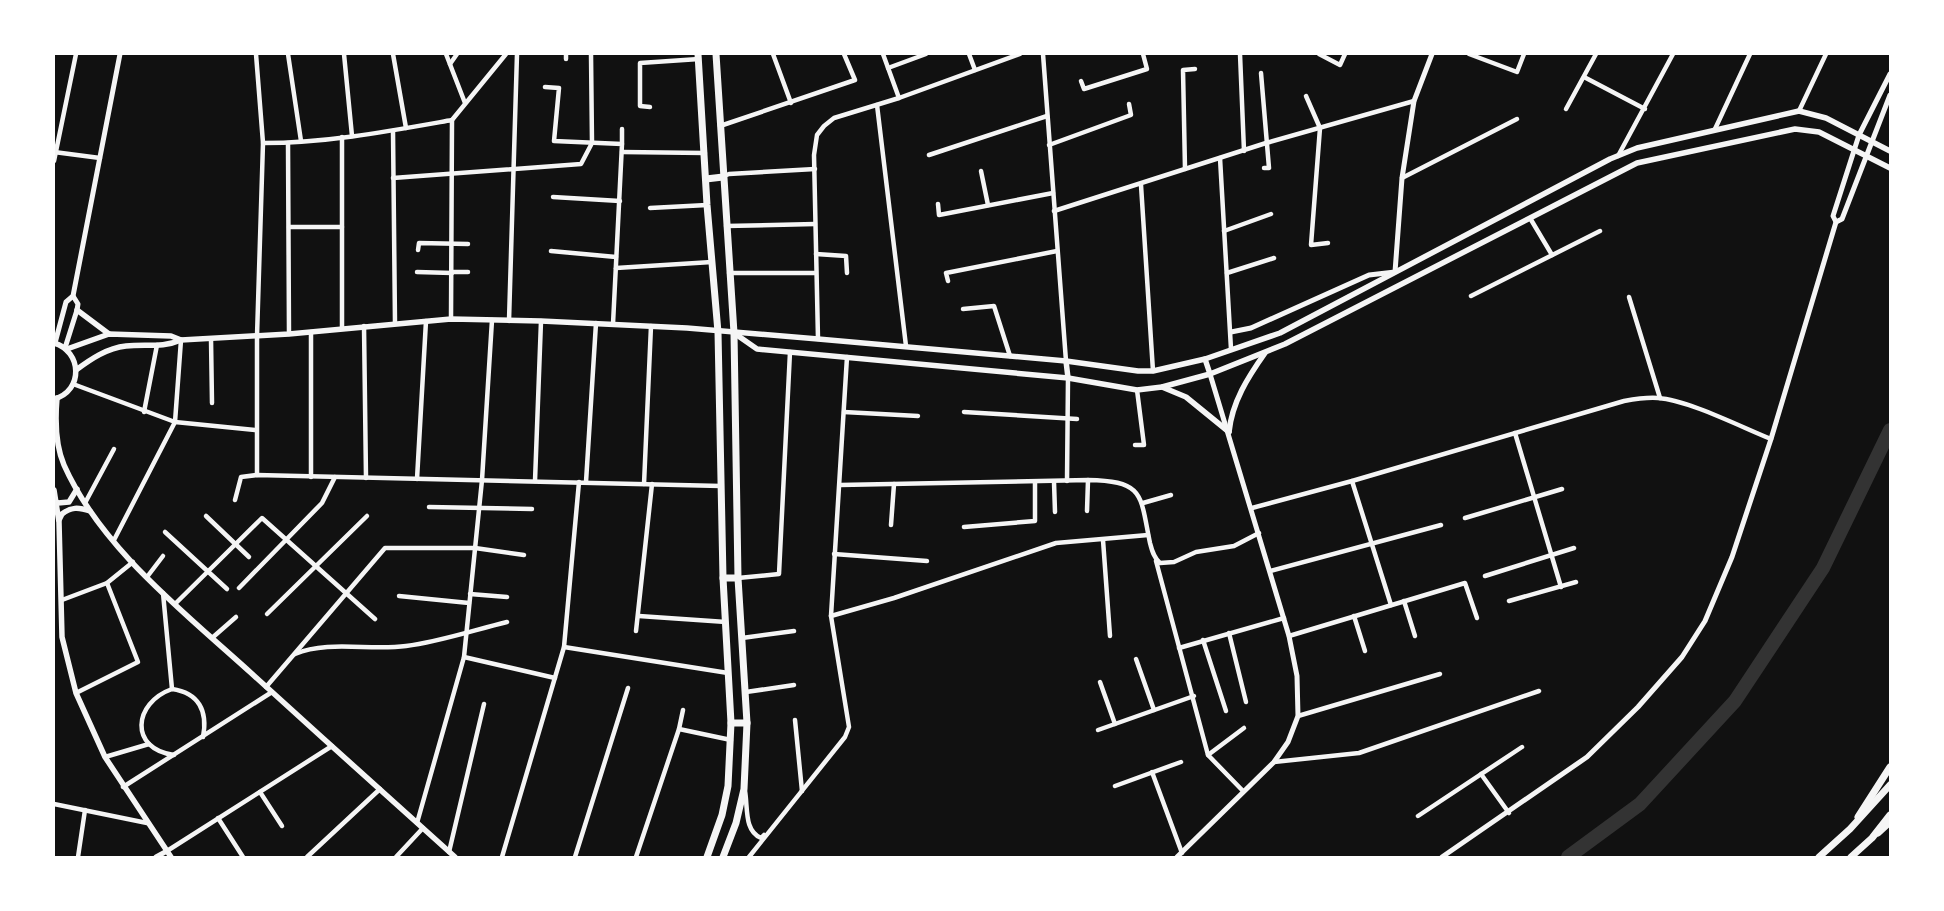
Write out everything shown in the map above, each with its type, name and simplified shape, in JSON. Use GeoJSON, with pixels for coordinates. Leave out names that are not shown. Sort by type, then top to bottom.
{"type":"FeatureCollection","features":[{"type":"Feature","properties":{"kind":"main road"},"geometry":{"type":"LineString","coordinates":[[716,54],[734,333],[738,578],[747,724],[744,788],[736,823],[723,857]]}},
{"type":"Feature","properties":{"kind":"main road"},"geometry":{"type":"LineString","coordinates":[[699,56],[707,205],[718,332],[723,578],[731,723],[728,786],[722,815],[707,857]]}},
{"type":"Feature","properties":{"kind":"main road"},"geometry":{"type":"LineString","coordinates":[[76,370],[100,354],[116,348],[170,345],[181,340],[289,334],[451,319],[651,326],[906,346],[1066,361],[1138,371],[1153,371],[1205,359],[1280,333],[1618,156],[1637,148],[1799,111],[1826,118],[1890,151]]}},
{"type":"Feature","properties":{"kind":"main road"},"geometry":{"type":"LineString","coordinates":[[734,333],[757,349],[1068,378],[1137,390],[1162,387],[1210,374],[1285,344],[1637,163],[1795,129],[1819,132],[1890,168]]}},
{"type":"Feature","properties":{"kind":"main road"},"geometry":{"type":"LineString","coordinates":[[706,179],[723,177]]}},
{"type":"Feature","properties":{"kind":"main road"},"geometry":{"type":"LineString","coordinates":[[77,310],[109,334]]}},
{"type":"Feature","properties":{"kind":"main road"},"geometry":{"type":"LineString","coordinates":[[66,349],[109,334],[171,336],[181,340]]}},
{"type":"Feature","properties":{"kind":"main road"},"geometry":{"type":"LineString","coordinates":[[54,343],[66,349],[73,356],[76,370],[74,384],[64,395],[56,399],[55,428],[64,464],[90,511],[133,562],[163,593],[455,857]]}},
{"type":"Feature","properties":{"kind":"main road"},"geometry":{"type":"LineString","coordinates":[[1229,432],[1231,416],[1239,395],[1265,352]]}},
{"type":"Feature","properties":{"kind":"main road"},"geometry":{"type":"LineString","coordinates":[[1205,359],[1210,374]]}},
{"type":"Feature","properties":{"kind":"main road"},"geometry":{"type":"LineString","coordinates":[[1066,361],[1068,378]]}},
{"type":"Feature","properties":{"kind":"main road"},"geometry":{"type":"LineString","coordinates":[[1162,387],[1186,397],[1229,432]]}},
{"type":"Feature","properties":{"kind":"main road"},"geometry":{"type":"LineString","coordinates":[[55,501],[58,503],[69,502],[77,489]]}},
{"type":"Feature","properties":{"kind":"main road"},"geometry":{"type":"LineString","coordinates":[[54,490],[58,522],[62,637],[76,693],[105,757],[170,857]]}},
{"type":"Feature","properties":{"kind":"main road"},"geometry":{"type":"LineString","coordinates":[[58,522],[62,514],[67,510],[78,507],[90,511]]}},
{"type":"Feature","properties":{"kind":"main road"},"geometry":{"type":"LineString","coordinates":[[723,578],[738,578]]}},
{"type":"Feature","properties":{"kind":"main road"},"geometry":{"type":"LineString","coordinates":[[731,723],[747,724]]}},
{"type":"Feature","properties":{"kind":"main road"},"geometry":{"type":"LineString","coordinates":[[1850,829],[1890,767]]}},
{"type":"Feature","properties":{"kind":"main road"},"geometry":{"type":"LineString","coordinates":[[1819,857],[1850,829],[1890,785]]}},
{"type":"Feature","properties":{"kind":"main road"},"geometry":{"type":"LineString","coordinates":[[1872,838],[1890,815]]}},
{"type":"Feature","properties":{"kind":"main road"},"geometry":{"type":"LineString","coordinates":[[1850,857],[1890,822]]}},
{"type":"Feature","properties":{"kind":"street"},"geometry":{"type":"LineString","coordinates":[[54,161],[54,152],[76,54]]}},
{"type":"Feature","properties":{"kind":"street"},"geometry":{"type":"LineString","coordinates":[[54,343],[66,302],[73,296],[120,54]]}},
{"type":"Feature","properties":{"kind":"street"},"geometry":{"type":"LineString","coordinates":[[256,54],[263,143],[255,430],[257,476]]}},
{"type":"Feature","properties":{"kind":"street"},"geometry":{"type":"LineString","coordinates":[[288,54],[301,141]]}},
{"type":"Feature","properties":{"kind":"street"},"geometry":{"type":"LineString","coordinates":[[344,54],[352,136]]}},
{"type":"Feature","properties":{"kind":"street"},"geometry":{"type":"LineString","coordinates":[[393,54],[406,128]]}},
{"type":"Feature","properties":{"kind":"street"},"geometry":{"type":"LineString","coordinates":[[446,54],[465,103]]}},
{"type":"Feature","properties":{"kind":"street"},"geometry":{"type":"LineString","coordinates":[[450,64],[457,54]]}},
{"type":"Feature","properties":{"kind":"street"},"geometry":{"type":"LineString","coordinates":[[451,319],[452,120],[506,54]]}},
{"type":"Feature","properties":{"kind":"street"},"geometry":{"type":"LineString","coordinates":[[509,321],[518,54]]}},
{"type":"Feature","properties":{"kind":"street"},"geometry":{"type":"LineString","coordinates":[[393,178],[576,166],[581,164],[592,143],[591,54]]}},
{"type":"Feature","properties":{"kind":"street"},"geometry":{"type":"LineString","coordinates":[[774,54],[791,102]]}},
{"type":"Feature","properties":{"kind":"street"},"geometry":{"type":"LineString","coordinates":[[720,126],[855,80],[844,54]]}},
{"type":"Feature","properties":{"kind":"street"},"geometry":{"type":"LineString","coordinates":[[884,54],[899,98]]}},
{"type":"Feature","properties":{"kind":"street"},"geometry":{"type":"LineString","coordinates":[[888,68],[926,54]]}},
{"type":"Feature","properties":{"kind":"street"},"geometry":{"type":"LineString","coordinates":[[969,54],[975,70]]}},
{"type":"Feature","properties":{"kind":"street"},"geometry":{"type":"LineString","coordinates":[[818,339],[815,273],[814,144],[817,135],[829,122],[1020,54]]}},
{"type":"Feature","properties":{"kind":"street"},"geometry":{"type":"LineString","coordinates":[[1043,54],[1066,361]]}},
{"type":"Feature","properties":{"kind":"street"},"geometry":{"type":"LineString","coordinates":[[1081,81],[1084,89],[1147,69],[1142,54]]}},
{"type":"Feature","properties":{"kind":"street"},"geometry":{"type":"LineString","coordinates":[[1240,54],[1244,150]]}},
{"type":"Feature","properties":{"kind":"street"},"geometry":{"type":"LineString","coordinates":[[1319,54],[1340,66],[1345,54]]}},
{"type":"Feature","properties":{"kind":"street"},"geometry":{"type":"LineString","coordinates":[[1230,332],[1252,328],[1369,275],[1395,272],[1402,178],[1414,101],[1432,54]]}},
{"type":"Feature","properties":{"kind":"street"},"geometry":{"type":"LineString","coordinates":[[1469,54],[1517,72],[1524,54]]}},
{"type":"Feature","properties":{"kind":"street"},"geometry":{"type":"LineString","coordinates":[[1566,109],[1596,54]]}},
{"type":"Feature","properties":{"kind":"street"},"geometry":{"type":"LineString","coordinates":[[1618,156],[1673,54]]}},
{"type":"Feature","properties":{"kind":"street"},"geometry":{"type":"LineString","coordinates":[[1715,129],[1750,54]]}},
{"type":"Feature","properties":{"kind":"street"},"geometry":{"type":"LineString","coordinates":[[1799,111],[1826,54]]}},
{"type":"Feature","properties":{"kind":"street"},"geometry":{"type":"LineString","coordinates":[[650,107],[640,106],[640,63],[699,56]]}},
{"type":"Feature","properties":{"kind":"street"},"geometry":{"type":"LineString","coordinates":[[1185,169],[1183,70],[1195,69]]}},
{"type":"Feature","properties":{"kind":"street"},"geometry":{"type":"LineString","coordinates":[[1260,73],[1269,168],[1264,168]]}},
{"type":"Feature","properties":{"kind":"street"},"geometry":{"type":"LineString","coordinates":[[1442,857],[1509,813],[1587,757],[1638,707],[1682,657],[1704,621],[1732,557],[1771,439],[1836,222],[1833,216],[1854,149],[1859,135],[1890,74]]}},
{"type":"Feature","properties":{"kind":"street"},"geometry":{"type":"LineString","coordinates":[[1584,77],[1645,109]]}},
{"type":"Feature","properties":{"kind":"street"},"geometry":{"type":"LineString","coordinates":[[545,87],[559,88],[554,141],[622,144]]}},
{"type":"Feature","properties":{"kind":"street"},"geometry":{"type":"LineString","coordinates":[[1836,222],[1842,219],[1890,94]]}},
{"type":"Feature","properties":{"kind":"street"},"geometry":{"type":"LineString","coordinates":[[1306,96],[1320,128],[1311,245],[1328,243]]}},
{"type":"Feature","properties":{"kind":"street"},"geometry":{"type":"LineString","coordinates":[[1054,211],[1141,185],[1266,143],[1414,101]]}},
{"type":"Feature","properties":{"kind":"street"},"geometry":{"type":"LineString","coordinates":[[1049,145],[1131,115],[1129,104]]}},
{"type":"Feature","properties":{"kind":"street"},"geometry":{"type":"LineString","coordinates":[[877,105],[906,346]]}},
{"type":"Feature","properties":{"kind":"street"},"geometry":{"type":"LineString","coordinates":[[929,154],[1047,116]]}},
{"type":"Feature","properties":{"kind":"street"},"geometry":{"type":"LineString","coordinates":[[1402,178],[1517,119]]}},
{"type":"Feature","properties":{"kind":"street"},"geometry":{"type":"LineString","coordinates":[[263,143],[288,143],[352,136],[393,131],[452,120]]}},
{"type":"Feature","properties":{"kind":"street"},"geometry":{"type":"LineString","coordinates":[[612,324],[620,201],[622,129]]}},
{"type":"Feature","properties":{"kind":"street"},"geometry":{"type":"LineString","coordinates":[[393,131],[395,323]]}},
{"type":"Feature","properties":{"kind":"street"},"geometry":{"type":"LineString","coordinates":[[342,137],[342,328]]}},
{"type":"Feature","properties":{"kind":"street"},"geometry":{"type":"LineString","coordinates":[[288,143],[289,334]]}},
{"type":"Feature","properties":{"kind":"street"},"geometry":{"type":"LineString","coordinates":[[54,152],[100,158]]}},
{"type":"Feature","properties":{"kind":"street"},"geometry":{"type":"LineString","coordinates":[[622,152],[705,153]]}},
{"type":"Feature","properties":{"kind":"street"},"geometry":{"type":"LineString","coordinates":[[1220,158],[1232,349]]}},
{"type":"Feature","properties":{"kind":"street"},"geometry":{"type":"LineString","coordinates":[[723,177],[729,174],[815,169]]}},
{"type":"Feature","properties":{"kind":"street"},"geometry":{"type":"LineString","coordinates":[[982,171],[988,205]]}},
{"type":"Feature","properties":{"kind":"street"},"geometry":{"type":"LineString","coordinates":[[1141,185],[1153,371]]}},
{"type":"Feature","properties":{"kind":"street"},"geometry":{"type":"LineString","coordinates":[[938,204],[939,215],[1053,192]]}},
{"type":"Feature","properties":{"kind":"street"},"geometry":{"type":"LineString","coordinates":[[554,197],[620,201]]}},
{"type":"Feature","properties":{"kind":"street"},"geometry":{"type":"LineString","coordinates":[[650,208],[707,205]]}},
{"type":"Feature","properties":{"kind":"street"},"geometry":{"type":"LineString","coordinates":[[1224,231],[1271,214]]}},
{"type":"Feature","properties":{"kind":"street"},"geometry":{"type":"LineString","coordinates":[[1530,218],[1552,254]]}},
{"type":"Feature","properties":{"kind":"street"},"geometry":{"type":"LineString","coordinates":[[726,226],[816,224]]}},
{"type":"Feature","properties":{"kind":"street"},"geometry":{"type":"LineString","coordinates":[[289,227],[342,227]]}},
{"type":"Feature","properties":{"kind":"street"},"geometry":{"type":"LineString","coordinates":[[1471,296],[1600,231]]}},
{"type":"Feature","properties":{"kind":"street"},"geometry":{"type":"LineString","coordinates":[[418,250],[419,243],[468,244]]}},
{"type":"Feature","properties":{"kind":"street"},"geometry":{"type":"LineString","coordinates":[[551,251],[616,257]]}},
{"type":"Feature","properties":{"kind":"street"},"geometry":{"type":"LineString","coordinates":[[948,281],[946,273],[1057,251]]}},
{"type":"Feature","properties":{"kind":"street"},"geometry":{"type":"LineString","coordinates":[[816,254],[846,256],[847,273]]}},
{"type":"Feature","properties":{"kind":"street"},"geometry":{"type":"LineString","coordinates":[[1227,273],[1274,258]]}},
{"type":"Feature","properties":{"kind":"street"},"geometry":{"type":"LineString","coordinates":[[616,268],[712,262]]}},
{"type":"Feature","properties":{"kind":"street"},"geometry":{"type":"LineString","coordinates":[[416,272],[468,272]]}},
{"type":"Feature","properties":{"kind":"street"},"geometry":{"type":"LineString","coordinates":[[729,273],[815,273]]}},
{"type":"Feature","properties":{"kind":"street"},"geometry":{"type":"LineString","coordinates":[[66,349],[78,304],[73,296]]}},
{"type":"Feature","properties":{"kind":"street"},"geometry":{"type":"LineString","coordinates":[[1629,297],[1660,398]]}},
{"type":"Feature","properties":{"kind":"street"},"geometry":{"type":"LineString","coordinates":[[964,309],[994,306],[1010,356]]}},
{"type":"Feature","properties":{"kind":"street"},"geometry":{"type":"LineString","coordinates":[[418,823],[464,657],[468,631],[474,548],[482,480],[492,320]]}},
{"type":"Feature","properties":{"kind":"street"},"geometry":{"type":"LineString","coordinates":[[417,479],[426,321]]}},
{"type":"Feature","properties":{"kind":"street"},"geometry":{"type":"LineString","coordinates":[[535,481],[542,321]]}},
{"type":"Feature","properties":{"kind":"street"},"geometry":{"type":"LineString","coordinates":[[586,482],[596,323]]}},
{"type":"Feature","properties":{"kind":"street"},"geometry":{"type":"LineString","coordinates":[[364,326],[366,478]]}},
{"type":"Feature","properties":{"kind":"street"},"geometry":{"type":"LineString","coordinates":[[644,484],[651,326]]}},
{"type":"Feature","properties":{"kind":"street"},"geometry":{"type":"LineString","coordinates":[[311,332],[311,477]]}},
{"type":"Feature","properties":{"kind":"street"},"geometry":{"type":"LineString","coordinates":[[211,339],[212,403]]}},
{"type":"Feature","properties":{"kind":"street"},"geometry":{"type":"LineString","coordinates":[[114,540],[175,422],[181,340]]}},
{"type":"Feature","properties":{"kind":"street"},"geometry":{"type":"LineString","coordinates":[[144,412],[157,345]]}},
{"type":"Feature","properties":{"kind":"street"},"geometry":{"type":"LineString","coordinates":[[738,578],[779,574],[790,352]]}},
{"type":"Feature","properties":{"kind":"street"},"geometry":{"type":"LineString","coordinates":[[748,857],[845,737],[849,727],[831,616],[847,357]]}},
{"type":"Feature","properties":{"kind":"street"},"geometry":{"type":"LineString","coordinates":[[1152,772],[1180,855],[1274,762],[1288,742],[1298,716],[1298,676],[1289,636],[1252,508],[1210,374]]}},
{"type":"Feature","properties":{"kind":"street"},"geometry":{"type":"LineString","coordinates":[[1067,481],[1068,378]]}},
{"type":"Feature","properties":{"kind":"street"},"geometry":{"type":"LineString","coordinates":[[74,384],[144,412],[175,422],[255,430]]}},
{"type":"Feature","properties":{"kind":"street"},"geometry":{"type":"LineString","coordinates":[[1135,445],[1144,445],[1137,390]]}},
{"type":"Feature","properties":{"kind":"street"},"geometry":{"type":"LineString","coordinates":[[1252,508],[1352,481],[1624,401],[1644,397],[1660,398],[1692,407],[1771,439]]}},
{"type":"Feature","properties":{"kind":"street"},"geometry":{"type":"LineString","coordinates":[[844,412],[918,416]]}},
{"type":"Feature","properties":{"kind":"street"},"geometry":{"type":"LineString","coordinates":[[964,412],[1077,419]]}},
{"type":"Feature","properties":{"kind":"street"},"geometry":{"type":"LineString","coordinates":[[1515,433],[1561,586]]}},
{"type":"Feature","properties":{"kind":"street"},"geometry":{"type":"LineString","coordinates":[[85,503],[114,449]]}},
{"type":"Feature","properties":{"kind":"street"},"geometry":{"type":"LineString","coordinates":[[235,500],[241,477],[257,476],[721,486]]}},
{"type":"Feature","properties":{"kind":"street"},"geometry":{"type":"LineString","coordinates":[[239,588],[322,503],[335,477]]}},
{"type":"Feature","properties":{"kind":"street"},"geometry":{"type":"LineString","coordinates":[[840,486],[1088,480],[1120,482],[1134,491],[1143,502],[1148,535],[1194,696],[1208,755],[1243,791]]}},
{"type":"Feature","properties":{"kind":"street"},"geometry":{"type":"LineString","coordinates":[[1087,511],[1088,480]]}},
{"type":"Feature","properties":{"kind":"street"},"geometry":{"type":"LineString","coordinates":[[1352,481],[1391,605]]}},
{"type":"Feature","properties":{"kind":"street"},"geometry":{"type":"LineString","coordinates":[[502,857],[564,646],[579,482]]}},
{"type":"Feature","properties":{"kind":"street"},"geometry":{"type":"LineString","coordinates":[[964,527],[1035,520],[1035,482]]}},
{"type":"Feature","properties":{"kind":"street"},"geometry":{"type":"LineString","coordinates":[[1054,482],[1055,512]]}},
{"type":"Feature","properties":{"kind":"street"},"geometry":{"type":"LineString","coordinates":[[636,631],[652,484]]}},
{"type":"Feature","properties":{"kind":"street"},"geometry":{"type":"LineString","coordinates":[[891,525],[894,484]]}},
{"type":"Feature","properties":{"kind":"street"},"geometry":{"type":"LineString","coordinates":[[1465,518],[1562,489]]}},
{"type":"Feature","properties":{"kind":"street"},"geometry":{"type":"LineString","coordinates":[[1143,502],[1171,495]]}},
{"type":"Feature","properties":{"kind":"street"},"geometry":{"type":"LineString","coordinates":[[428,507],[532,509]]}},
{"type":"Feature","properties":{"kind":"street"},"geometry":{"type":"LineString","coordinates":[[206,516],[250,557]]}},
{"type":"Feature","properties":{"kind":"street"},"geometry":{"type":"LineString","coordinates":[[267,614],[367,516]]}},
{"type":"Feature","properties":{"kind":"street"},"geometry":{"type":"LineString","coordinates":[[175,604],[262,518],[375,619]]}},
{"type":"Feature","properties":{"kind":"street"},"geometry":{"type":"LineString","coordinates":[[1270,571],[1441,525]]}},
{"type":"Feature","properties":{"kind":"street"},"geometry":{"type":"LineString","coordinates":[[165,532],[227,589]]}},
{"type":"Feature","properties":{"kind":"street"},"geometry":{"type":"LineString","coordinates":[[1155,559],[1160,564],[1174,562],[1196,552],[1234,546],[1259,533]]}},
{"type":"Feature","properties":{"kind":"street"},"geometry":{"type":"LineString","coordinates":[[831,616],[894,598],[1056,543],[1148,535]]}},
{"type":"Feature","properties":{"kind":"street"},"geometry":{"type":"LineString","coordinates":[[1103,540],[1110,636]]}},
{"type":"Feature","properties":{"kind":"street"},"geometry":{"type":"LineString","coordinates":[[266,687],[385,548],[474,548],[524,555]]}},
{"type":"Feature","properties":{"kind":"street"},"geometry":{"type":"LineString","coordinates":[[1485,576],[1574,548]]}},
{"type":"Feature","properties":{"kind":"street"},"geometry":{"type":"LineString","coordinates":[[834,554],[927,561]]}},
{"type":"Feature","properties":{"kind":"street"},"geometry":{"type":"LineString","coordinates":[[147,577],[163,556]]}},
{"type":"Feature","properties":{"kind":"street"},"geometry":{"type":"LineString","coordinates":[[62,600],[107,583],[133,562]]}},
{"type":"Feature","properties":{"kind":"street"},"geometry":{"type":"LineString","coordinates":[[1510,601],[1576,582]]}},
{"type":"Feature","properties":{"kind":"street"},"geometry":{"type":"LineString","coordinates":[[76,693],[138,662],[107,583]]}},
{"type":"Feature","properties":{"kind":"street"},"geometry":{"type":"LineString","coordinates":[[1289,636],[1466,583],[1477,618]]}},
{"type":"Feature","properties":{"kind":"street"},"geometry":{"type":"LineString","coordinates":[[163,593],[172,689]]}},
{"type":"Feature","properties":{"kind":"street"},"geometry":{"type":"LineString","coordinates":[[470,594],[507,597]]}},
{"type":"Feature","properties":{"kind":"street"},"geometry":{"type":"LineString","coordinates":[[399,596],[469,603]]}},
{"type":"Feature","properties":{"kind":"street"},"geometry":{"type":"LineString","coordinates":[[1404,601],[1415,636]]}},
{"type":"Feature","properties":{"kind":"street"},"geometry":{"type":"LineString","coordinates":[[639,616],[726,622]]}},
{"type":"Feature","properties":{"kind":"street"},"geometry":{"type":"LineString","coordinates":[[1354,616],[1364,651]]}},
{"type":"Feature","properties":{"kind":"street"},"geometry":{"type":"LineString","coordinates":[[212,638],[236,617]]}},
{"type":"Feature","properties":{"kind":"street"},"geometry":{"type":"LineString","coordinates":[[1179,648],[1284,618]]}},
{"type":"Feature","properties":{"kind":"street"},"geometry":{"type":"LineString","coordinates":[[293,655],[303,651],[328,648],[406,646],[507,622]]}},
{"type":"Feature","properties":{"kind":"street"},"geometry":{"type":"LineString","coordinates":[[742,638],[794,631]]}},
{"type":"Feature","properties":{"kind":"street"},"geometry":{"type":"LineString","coordinates":[[1229,633],[1246,702]]}},
{"type":"Feature","properties":{"kind":"street"},"geometry":{"type":"LineString","coordinates":[[1203,640],[1226,711]]}},
{"type":"Feature","properties":{"kind":"street"},"geometry":{"type":"LineString","coordinates":[[564,646],[728,673]]}},
{"type":"Feature","properties":{"kind":"street"},"geometry":{"type":"LineString","coordinates":[[464,657],[555,678]]}},
{"type":"Feature","properties":{"kind":"street"},"geometry":{"type":"LineString","coordinates":[[1136,659],[1154,710]]}},
{"type":"Feature","properties":{"kind":"street"},"geometry":{"type":"LineString","coordinates":[[1298,716],[1440,674]]}},
{"type":"Feature","properties":{"kind":"street"},"geometry":{"type":"LineString","coordinates":[[1100,682],[1114,724]]}},
{"type":"Feature","properties":{"kind":"street"},"geometry":{"type":"LineString","coordinates":[[746,692],[794,685]]}},
{"type":"Feature","properties":{"kind":"street"},"geometry":{"type":"LineString","coordinates":[[575,857],[628,688]]}},
{"type":"Feature","properties":{"kind":"street"},"geometry":{"type":"LineString","coordinates":[[174,755],[162,754],[148,744],[142,724],[143,714],[155,697],[172,689],[192,695],[200,703],[205,718],[203,736]]}},
{"type":"Feature","properties":{"kind":"street"},"geometry":{"type":"LineString","coordinates":[[1274,762],[1323,755],[1359,753],[1539,691]]}},
{"type":"Feature","properties":{"kind":"street"},"geometry":{"type":"LineString","coordinates":[[123,787],[272,692]]}},
{"type":"Feature","properties":{"kind":"street"},"geometry":{"type":"LineString","coordinates":[[1098,730],[1194,696]]}},
{"type":"Feature","properties":{"kind":"street"},"geometry":{"type":"LineString","coordinates":[[449,852],[484,704]]}},
{"type":"Feature","properties":{"kind":"street"},"geometry":{"type":"LineString","coordinates":[[636,857],[679,729],[683,710]]}},
{"type":"Feature","properties":{"kind":"street"},"geometry":{"type":"LineString","coordinates":[[795,720],[802,791]]}},
{"type":"Feature","properties":{"kind":"street"},"geometry":{"type":"LineString","coordinates":[[1208,755],[1244,728]]}},
{"type":"Feature","properties":{"kind":"street"},"geometry":{"type":"LineString","coordinates":[[679,729],[731,740]]}},
{"type":"Feature","properties":{"kind":"street"},"geometry":{"type":"LineString","coordinates":[[105,757],[148,744]]}},
{"type":"Feature","properties":{"kind":"street"},"geometry":{"type":"LineString","coordinates":[[156,857],[332,746]]}},
{"type":"Feature","properties":{"kind":"street"},"geometry":{"type":"LineString","coordinates":[[1418,816],[1522,747]]}},
{"type":"Feature","properties":{"kind":"street"},"geometry":{"type":"LineString","coordinates":[[1115,786],[1181,762]]}},
{"type":"Feature","properties":{"kind":"street"},"geometry":{"type":"LineString","coordinates":[[1481,774],[1509,813]]}},
{"type":"Feature","properties":{"kind":"street"},"geometry":{"type":"LineString","coordinates":[[744,788],[749,829],[754,835],[761,838],[769,832]]}},
{"type":"Feature","properties":{"kind":"street"},"geometry":{"type":"LineString","coordinates":[[307,857],[380,789]]}},
{"type":"Feature","properties":{"kind":"street"},"geometry":{"type":"LineString","coordinates":[[260,792],[282,826]]}},
{"type":"Feature","properties":{"kind":"street"},"geometry":{"type":"LineString","coordinates":[[54,804],[147,823]]}},
{"type":"Feature","properties":{"kind":"street"},"geometry":{"type":"LineString","coordinates":[[78,857],[85,810]]}},
{"type":"Feature","properties":{"kind":"street"},"geometry":{"type":"LineString","coordinates":[[218,818],[244,857]]}},
{"type":"Feature","properties":{"kind":"street"},"geometry":{"type":"LineString","coordinates":[[396,857],[423,828]]}},
{"type":"Feature","properties":{"kind":"waterway"},"geometry":{"type":"LineString","coordinates":[[1568,857],[1640,804],[1735,701],[1823,568],[1890,430]]}}]}
